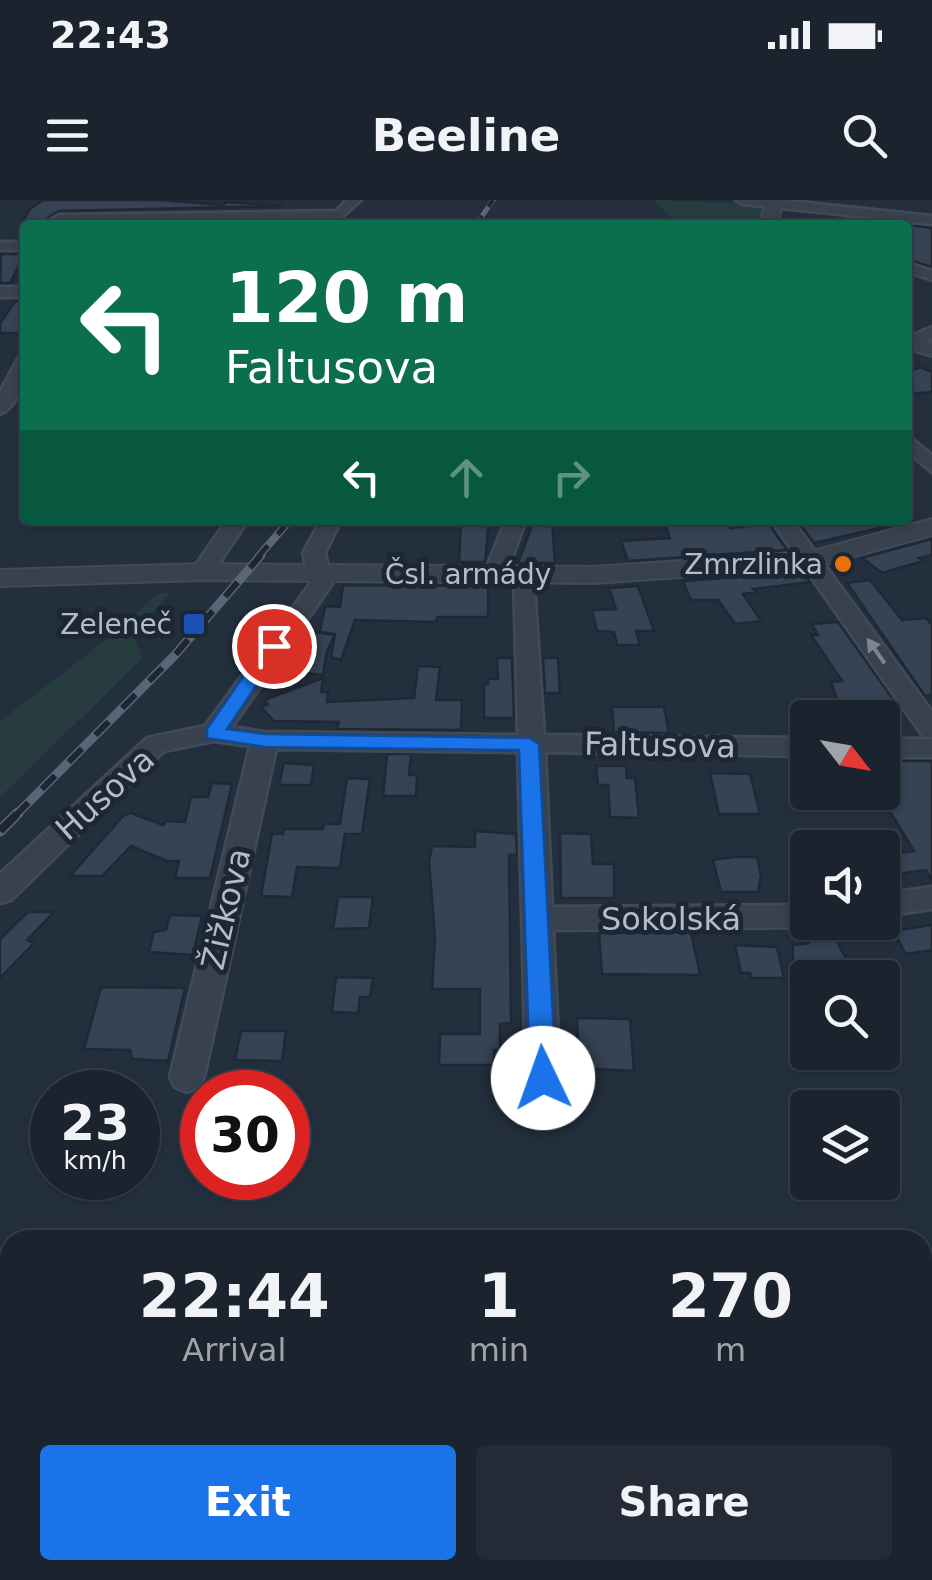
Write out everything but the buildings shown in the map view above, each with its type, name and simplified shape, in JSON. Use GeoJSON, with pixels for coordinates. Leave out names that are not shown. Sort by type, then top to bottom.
{"type":"FeatureCollection","features":[{"type":"Feature","properties":{"kind":"street"},"geometry":{"type":"LineString","coordinates":[[60,220],[78,200]]}},
{"type":"Feature","properties":{"kind":"street"},"geometry":{"type":"LineString","coordinates":[[158,217],[170,200]]}},
{"type":"Feature","properties":{"kind":"street"},"geometry":{"type":"LineString","coordinates":[[244,216],[262,200]]}},
{"type":"Feature","properties":{"kind":"street"},"geometry":{"type":"LineString","coordinates":[[98,220],[244,216],[303,220],[340,215],[354,200]]}},
{"type":"Feature","properties":{"kind":"street"},"geometry":{"type":"LineString","coordinates":[[743,200],[774,215],[932,220]]}},
{"type":"Feature","properties":{"kind":"street"},"geometry":{"type":"LineString","coordinates":[[8,397],[20,372]]}},
{"type":"Feature","properties":{"kind":"street"},"geometry":{"type":"LineString","coordinates":[[912,446],[932,466]]}},
{"type":"Feature","properties":{"kind":"street"},"geometry":{"type":"LineString","coordinates":[[202,572],[235,525]]}},
{"type":"Feature","properties":{"kind":"street"},"geometry":{"type":"LineString","coordinates":[[214,733],[320,584],[314,552],[328,525]]}},
{"type":"Feature","properties":{"kind":"street"},"geometry":{"type":"LineString","coordinates":[[495,574],[514,525]]}},
{"type":"Feature","properties":{"kind":"street"},"geometry":{"type":"LineString","coordinates":[[786,525],[932,730]]}},
{"type":"Feature","properties":{"kind":"street","name":"Čsl. armády"},"geometry":{"type":"LineString","coordinates":[[0,578],[202,572],[593,575],[811,560],[932,527]]}},
{"type":"Feature","properties":{"kind":"street"},"geometry":{"type":"LineString","coordinates":[[526,574],[543,1078]]}},
{"type":"Feature","properties":{"kind":"street","name":"Faltusova"},"geometry":{"type":"LineString","coordinates":[[214,733],[265,740],[790,747]]}},
{"type":"Feature","properties":{"kind":"street","name":"Husova"},"geometry":{"type":"LineString","coordinates":[[0,892],[156,744],[214,733]]}},
{"type":"Feature","properties":{"kind":"street","name":"Žižkova"},"geometry":{"type":"LineString","coordinates":[[189,1070],[265,740]]}},
{"type":"Feature","properties":{"kind":"street"},"geometry":{"type":"LineString","coordinates":[[900,748],[932,748]]}},
{"type":"Feature","properties":{"kind":"street"},"geometry":{"type":"LineString","coordinates":[[900,902],[932,898]]}},
{"type":"Feature","properties":{"kind":"street","name":"Sokolská"},"geometry":{"type":"LineString","coordinates":[[535,919],[790,916]]}},
{"type":"Feature","properties":{"kind":"green space"},"geometry":{"type":"Polygon","coordinates":[[[654,200],[763,204],[758,220],[674,220],[654,200]]]}},
{"type":"Feature","properties":{"kind":"green space"},"geometry":{"type":"Polygon","coordinates":[[[158,593],[170,593],[134,635],[142,659],[0,797],[0,721],[119,630],[158,593]]]}},
{"type":"Feature","properties":{"kind":"railway"},"geometry":{"type":"LineString","coordinates":[[479,220],[493,200]]}},
{"type":"Feature","properties":{"kind":"railway"},"geometry":{"type":"LineString","coordinates":[[258,557],[286,525]]}},
{"type":"Feature","properties":{"kind":"railway"},"geometry":{"type":"LineString","coordinates":[[15,816],[175,655],[261,555]]}},
{"type":"Feature","properties":{"kind":"railway"},"geometry":{"type":"LineString","coordinates":[[15,816],[18,813]]}},
{"type":"Feature","properties":{"kind":"railway"},"geometry":{"type":"LineString","coordinates":[[0,831],[15,816]]}},
{"type":"Feature","properties":{"kind":"place","name":"Zmrzlinka"},"geometry":{"type":"Point","coordinates":[843,564]}},
{"type":"Feature","properties":{"kind":"place","name":"Zeleneč"},"geometry":{"type":"Point","coordinates":[194,624]}},
{"type":"Feature","properties":{"kind":"route"},"geometry":{"type":"LineString","coordinates":[[274,646],[214,733],[265,740],[529,744],[543,1078]]}}]}
